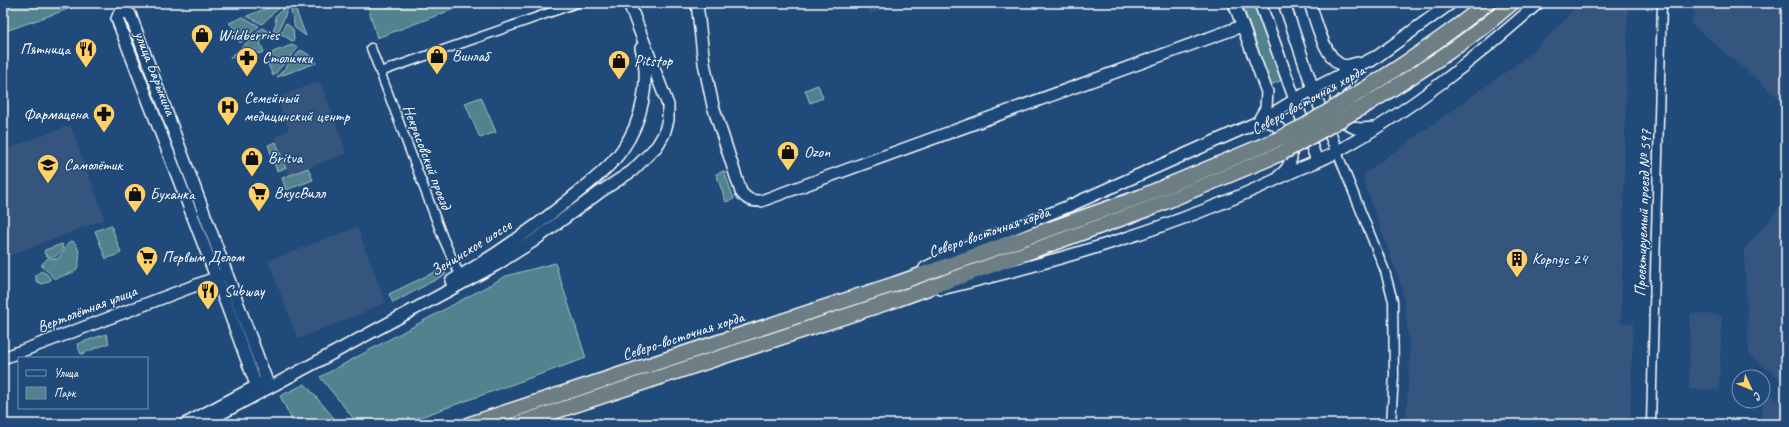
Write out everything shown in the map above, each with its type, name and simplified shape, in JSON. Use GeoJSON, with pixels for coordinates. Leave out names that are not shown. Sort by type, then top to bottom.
{"type":"FeatureCollection","features":[{"type":"Feature","properties":{"kind":"highway","name":"Северо-восточная хорда"},"geometry":{"type":"LineString","coordinates":[[1364,98],[1487,3]]}},
{"type":"Feature","properties":{"kind":"highway","name":"Северо-восточная хорда"},"geometry":{"type":"LineString","coordinates":[[517,424],[898,300],[1148,209],[1279,146],[1364,98],[1423,70],[1463,42],[1512,3]]}},
{"type":"Feature","properties":{"kind":"highway","name":"Северо-восточная хорда"},"geometry":{"type":"LineString","coordinates":[[470,424],[895,284],[1140,198],[1279,146]]}},
{"type":"Feature","properties":{"kind":"street"},"geometry":{"type":"LineString","coordinates":[[380,72],[577,3]]}},
{"type":"Feature","properties":{"kind":"street","name":"Зенинское шоссе"},"geometry":{"type":"LineString","coordinates":[[268,384],[460,276],[517,239],[553,213],[613,161],[629,138],[636,123],[644,96],[644,59],[623,3]]}},
{"type":"Feature","properties":{"kind":"street","name":"Зенинское шоссе"},"geometry":{"type":"LineString","coordinates":[[185,424],[268,384],[496,265],[532,242],[600,192],[632,171],[646,158],[657,146],[664,134],[669,112],[664,93],[629,3]]}},
{"type":"Feature","properties":{"kind":"street"},"geometry":{"type":"LineString","coordinates":[[697,3],[704,63],[713,106],[738,184],[745,197],[749,200],[761,201],[1242,26]]}},
{"type":"Feature","properties":{"kind":"street"},"geometry":{"type":"LineString","coordinates":[[1234,3],[1267,92],[1268,100],[1265,111],[1258,122]]}},
{"type":"Feature","properties":{"kind":"street"},"geometry":{"type":"LineString","coordinates":[[1260,3],[1294,101],[1317,161]]}},
{"type":"Feature","properties":{"kind":"street"},"geometry":{"type":"LineString","coordinates":[[1284,3],[1313,89],[1385,271],[1393,301],[1394,376],[1391,424]]}},
{"type":"Feature","properties":{"kind":"street"},"geometry":{"type":"LineString","coordinates":[[1310,3],[1326,49],[1334,59],[1342,65],[1349,66],[1375,58]]}},
{"type":"Feature","properties":{"kind":"street"},"geometry":{"type":"LineString","coordinates":[[1378,128],[1359,129],[1349,125],[1345,121],[1335,99],[1336,90],[1344,81],[1451,3]]}},
{"type":"Feature","properties":{"kind":"street"},"geometry":{"type":"LineString","coordinates":[[898,300],[1022,270],[1098,247],[1197,214],[1268,184],[1337,152],[1378,128],[1470,61],[1538,3]]}},
{"type":"Feature","properties":{"kind":"street","name":"Проектируемый проезд № 597"},"geometry":{"type":"LineString","coordinates":[[1651,424],[1662,3]]}},
{"type":"Feature","properties":{"kind":"street","name":"улица Барыкина"},"geometry":{"type":"LineString","coordinates":[[257,389],[117,19],[119,14],[125,12],[130,14],[268,384]]}},
{"type":"Feature","properties":{"kind":"street","name":"Некрасовский проезд"},"geometry":{"type":"LineString","coordinates":[[371,48],[443,238],[460,276]]}},
{"type":"Feature","properties":{"kind":"street"},"geometry":{"type":"LineString","coordinates":[[895,284],[964,248],[1069,206],[1258,122],[1313,89],[1375,58]]}},
{"type":"Feature","properties":{"kind":"street"},"geometry":{"type":"LineString","coordinates":[[1258,122],[1270,122],[1282,130],[1291,152],[1289,165],[1283,173],[1268,184]]}},
{"type":"Feature","properties":{"kind":"street","name":"Вертолётная улица"},"geometry":{"type":"LineString","coordinates":[[3,358],[227,273]]}},
{"type":"Feature","properties":{"kind":"street"},"geometry":{"type":"LineString","coordinates":[[202,424],[257,389]]}},
{"type":"Feature","properties":{"kind":"shaded area"},"geometry":{"type":"Polygon","coordinates":[[[865,3],[899,3],[870,14],[865,3]]]}},
{"type":"Feature","properties":{"kind":"shaded area","name":"Корпус 24"},"geometry":{"type":"Polygon","coordinates":[[[1579,3],[1621,3],[1628,10],[1621,323],[1633,323],[1630,424],[1406,424],[1410,348],[1402,288],[1363,180],[1365,173],[1521,61],[1560,25],[1579,3]]]}},
{"type":"Feature","properties":{"kind":"shaded area"},"geometry":{"type":"Polygon","coordinates":[[[1687,3],[1786,3],[1786,104],[1690,23],[1696,14],[1687,3]]]}},
{"type":"Feature","properties":{"kind":"shaded area"},"geometry":{"type":"Polygon","coordinates":[[[320,81],[347,153],[289,175],[275,136],[289,130],[277,98],[320,81]]]}},
{"type":"Feature","properties":{"kind":"shaded area","name":"Самолётик"},"geometry":{"type":"Polygon","coordinates":[[[70,125],[105,219],[3,258],[3,150],[70,125]]]}},
{"type":"Feature","properties":{"kind":"shaded area"},"geometry":{"type":"Polygon","coordinates":[[[1786,200],[1786,384],[1771,372],[1771,369],[1767,369],[1749,355],[1744,250],[1786,200]]]}},
{"type":"Feature","properties":{"kind":"shaded area"},"geometry":{"type":"Polygon","coordinates":[[[357,227],[386,303],[298,339],[268,261],[357,227]]]}},
{"type":"Feature","properties":{"kind":"shaded area"},"geometry":{"type":"Polygon","coordinates":[[[1690,313],[1722,315],[1719,390],[1689,389],[1690,313]]]}},
{"type":"Feature","properties":{"kind":"shaded area"},"geometry":{"type":"Polygon","coordinates":[[[1771,395],[1786,407],[1786,424],[1746,424],[1746,419],[1761,418],[1762,409],[1771,409],[1771,395]]]}},
{"type":"Feature","properties":{"kind":"green space"},"geometry":{"type":"Polygon","coordinates":[[[3,3],[85,3],[3,32],[3,3]]]}},
{"type":"Feature","properties":{"kind":"green space"},"geometry":{"type":"Polygon","coordinates":[[[284,3],[262,24],[247,16],[284,3]]]}},
{"type":"Feature","properties":{"kind":"green space"},"geometry":{"type":"Polygon","coordinates":[[[290,3],[278,33],[273,30],[276,23],[275,16],[290,3]]]}},
{"type":"Feature","properties":{"kind":"green space"},"geometry":{"type":"Polygon","coordinates":[[[293,3],[306,36],[295,28],[291,11],[293,3]]]}},
{"type":"Feature","properties":{"kind":"green space"},"geometry":{"type":"Polygon","coordinates":[[[367,3],[470,3],[377,38],[367,3]]]}},
{"type":"Feature","properties":{"kind":"green space"},"geometry":{"type":"Polygon","coordinates":[[[1242,3],[1254,3],[1282,80],[1271,85],[1242,3]]]}},
{"type":"Feature","properties":{"kind":"green space"},"geometry":{"type":"Polygon","coordinates":[[[243,17],[259,26],[240,43],[238,32],[229,23],[243,17]]]}},
{"type":"Feature","properties":{"kind":"green space"},"geometry":{"type":"Polygon","coordinates":[[[286,23],[293,29],[294,40],[292,41],[281,34],[286,23]]]}},
{"type":"Feature","properties":{"kind":"green space"},"geometry":{"type":"Polygon","coordinates":[[[128,24],[217,263],[214,264],[124,25],[128,24]]]}},
{"type":"Feature","properties":{"kind":"green space"},"geometry":{"type":"Polygon","coordinates":[[[262,28],[271,33],[260,42],[264,52],[258,54],[255,49],[230,58],[262,28]]]}},
{"type":"Feature","properties":{"kind":"green space"},"geometry":{"type":"Polygon","coordinates":[[[292,45],[298,48],[273,76],[268,64],[273,52],[292,45]]]}},
{"type":"Feature","properties":{"kind":"green space"},"geometry":{"type":"Polygon","coordinates":[[[301,50],[314,58],[316,63],[277,77],[301,50]]]}},
{"type":"Feature","properties":{"kind":"green space"},"geometry":{"type":"Polygon","coordinates":[[[818,85],[823,98],[810,103],[805,90],[818,85]]]}},
{"type":"Feature","properties":{"kind":"green space"},"geometry":{"type":"Polygon","coordinates":[[[481,97],[496,132],[480,138],[465,103],[481,97]]]}},
{"type":"Feature","properties":{"kind":"green space"},"geometry":{"type":"Polygon","coordinates":[[[276,142],[286,168],[277,171],[268,145],[276,142]]]}},
{"type":"Feature","properties":{"kind":"green space"},"geometry":{"type":"Polygon","coordinates":[[[308,168],[313,180],[286,190],[282,178],[308,168]]]}},
{"type":"Feature","properties":{"kind":"green space"},"geometry":{"type":"Polygon","coordinates":[[[724,171],[734,199],[726,202],[716,174],[724,171]]]}},
{"type":"Feature","properties":{"kind":"green space"},"geometry":{"type":"Polygon","coordinates":[[[111,225],[121,253],[106,259],[95,231],[111,225]]]}},
{"type":"Feature","properties":{"kind":"green space"},"geometry":{"type":"Polygon","coordinates":[[[72,241],[75,243],[79,251],[77,269],[72,273],[53,278],[50,273],[42,267],[42,264],[48,258],[58,259],[69,242],[72,241]]]}},
{"type":"Feature","properties":{"kind":"green space"},"geometry":{"type":"Polygon","coordinates":[[[62,244],[63,248],[56,256],[47,256],[44,253],[45,250],[62,244]]]}},
{"type":"Feature","properties":{"kind":"green space"},"geometry":{"type":"Polygon","coordinates":[[[555,263],[586,358],[401,424],[358,424],[320,377],[506,276],[555,263]]]}},
{"type":"Feature","properties":{"kind":"green space"},"geometry":{"type":"Polygon","coordinates":[[[443,268],[446,274],[393,303],[389,294],[443,268]]]}},
{"type":"Feature","properties":{"kind":"green space"},"geometry":{"type":"Polygon","coordinates":[[[41,271],[47,274],[51,280],[42,284],[36,281],[36,275],[41,271]]]}},
{"type":"Feature","properties":{"kind":"green space"},"geometry":{"type":"Polygon","coordinates":[[[106,334],[109,343],[81,354],[77,344],[106,334]]]}},
{"type":"Feature","properties":{"kind":"green space"},"geometry":{"type":"Polygon","coordinates":[[[305,384],[339,424],[294,424],[280,396],[305,384]]]}},
{"type":"Feature","properties":{"kind":"place","name":"Wildberries"},"geometry":{"type":"Point","coordinates":[202,54]}},
{"type":"Feature","properties":{"kind":"place","name":"Пятница"},"geometry":{"type":"Point","coordinates":[86,68]}},
{"type":"Feature","properties":{"kind":"place","name":"Винлаб"},"geometry":{"type":"Point","coordinates":[437,76]}},
{"type":"Feature","properties":{"kind":"place","name":"Столички"},"geometry":{"type":"Point","coordinates":[247,78]}},
{"type":"Feature","properties":{"kind":"place","name":"Pitstop"},"geometry":{"type":"Point","coordinates":[619,80]}},
{"type":"Feature","properties":{"kind":"place","name":"Семейный медицинский центр"},"geometry":{"type":"Point","coordinates":[228,126]}},
{"type":"Feature","properties":{"kind":"place","name":"Фармацена"},"geometry":{"type":"Point","coordinates":[104,134]}},
{"type":"Feature","properties":{"kind":"place","name":"Ozon"},"geometry":{"type":"Point","coordinates":[788,172]}},
{"type":"Feature","properties":{"kind":"place","name":"Britva"},"geometry":{"type":"Point","coordinates":[252,178]}},
{"type":"Feature","properties":{"kind":"place","name":"Самолётик"},"geometry":{"type":"Point","coordinates":[48,184]}},
{"type":"Feature","properties":{"kind":"place","name":"ВкусВилл"},"geometry":{"type":"Point","coordinates":[259,212]}},
{"type":"Feature","properties":{"kind":"place","name":"Буханка"},"geometry":{"type":"Point","coordinates":[135,214]}},
{"type":"Feature","properties":{"kind":"place","name":"Первым Делом"},"geometry":{"type":"Point","coordinates":[147,276]}},
{"type":"Feature","properties":{"kind":"place","name":"Корпус 24"},"geometry":{"type":"Point","coordinates":[1517,278]}},
{"type":"Feature","properties":{"kind":"place","name":"Subway"},"geometry":{"type":"Point","coordinates":[208,310]}}]}
